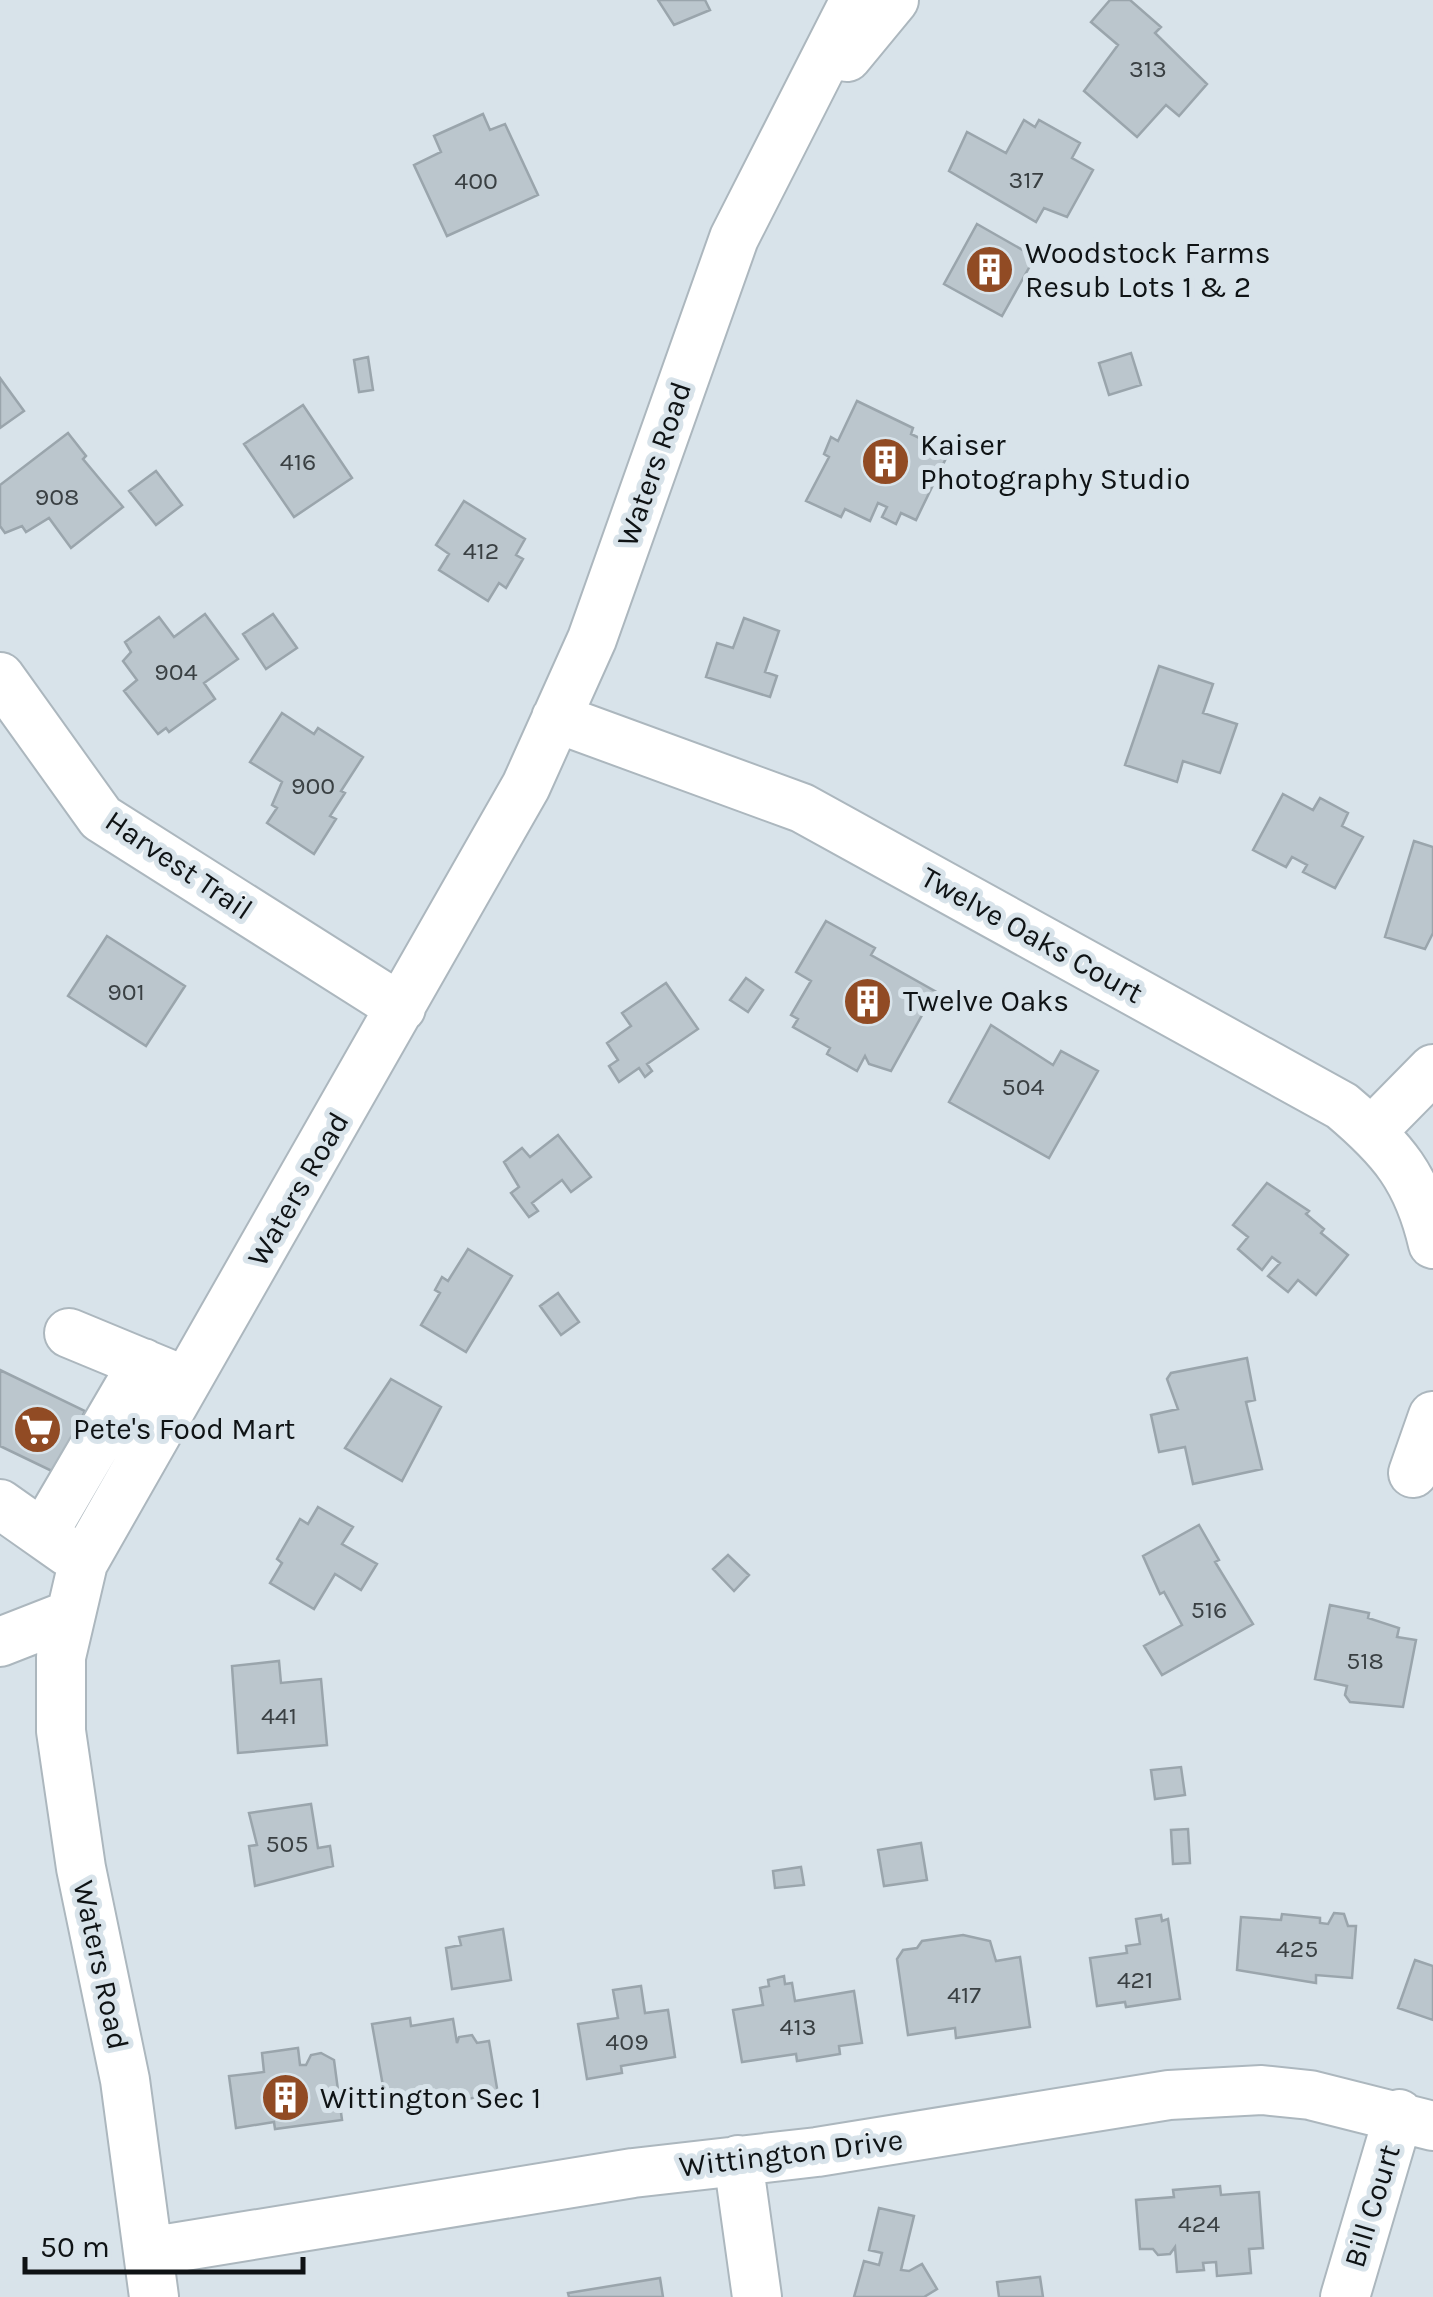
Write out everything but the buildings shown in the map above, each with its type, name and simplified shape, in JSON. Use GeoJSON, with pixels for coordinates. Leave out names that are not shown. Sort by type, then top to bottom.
{"type":"FeatureCollection","features":[{"type":"Feature","properties":{"kind":"street","name":"Waters Road"},"geometry":{"type":"LineString","coordinates":[[151,2275],[125,2080],[66,1777],[61,1657],[83,1562],[164,1372],[401,1008],[526,786],[625,550],[734,238],[855,0]]}},
{"type":"Feature","properties":{"kind":"street","name":"Waters Road"},"geometry":{"type":"LineString","coordinates":[[790,124],[894,0]]}},
{"type":"Feature","properties":{"kind":"street","name":"Harvest Trail"},"geometry":{"type":"LineString","coordinates":[[0,677],[101,818],[401,1008]]}},
{"type":"Feature","properties":{"kind":"street","name":"Twelve Oaks Court"},"geometry":{"type":"LineString","coordinates":[[556,718],[802,808],[1342,1106],[1400,1161],[1424,1204],[1433,1244]]}},
{"type":"Feature","properties":{"kind":"street"},"geometry":{"type":"LineString","coordinates":[[1372,1131],[1433,1070]]}},
{"type":"Feature","properties":{"kind":"street"},"geometry":{"type":"LineString","coordinates":[[42,1534],[164,1372],[69,1333]]}},
{"type":"Feature","properties":{"kind":"street"},"geometry":{"type":"LineString","coordinates":[[1413,1473],[1433,1416]]}},
{"type":"Feature","properties":{"kind":"street"},"geometry":{"type":"LineString","coordinates":[[0,1504],[83,1562]]}},
{"type":"Feature","properties":{"kind":"street"},"geometry":{"type":"LineString","coordinates":[[0,1642],[69,1615]]}},
{"type":"Feature","properties":{"kind":"street","name":"Wittington Drive"},"geometry":{"type":"LineString","coordinates":[[151,2275],[614,2176],[817,2152],[1169,2096],[1262,2090],[1310,2095],[1416,2120]]}},
{"type":"Feature","properties":{"kind":"street","name":"Bill Court"},"geometry":{"type":"LineString","coordinates":[[1345,2297],[1416,2120]]}},
{"type":"Feature","properties":{"kind":"street"},"geometry":{"type":"LineString","coordinates":[[738,2160],[757,2297]]}},
{"type":"Feature","properties":{"kind":"place","name":"Woodstock Farms Resub Lots 1 & 2"},"geometry":{"type":"Point","coordinates":[990,270]}},
{"type":"Feature","properties":{"kind":"place","name":"Kaiser Photography Studio"},"geometry":{"type":"Point","coordinates":[885,462]}},
{"type":"Feature","properties":{"kind":"place","name":"Twelve Oaks"},"geometry":{"type":"Point","coordinates":[868,1001]}},
{"type":"Feature","properties":{"kind":"place","name":"Pete's Food Mart"},"geometry":{"type":"Point","coordinates":[38,1429]}},
{"type":"Feature","properties":{"kind":"place","name":"Wittington Sec 1"},"geometry":{"type":"Point","coordinates":[285,2098]}}]}
